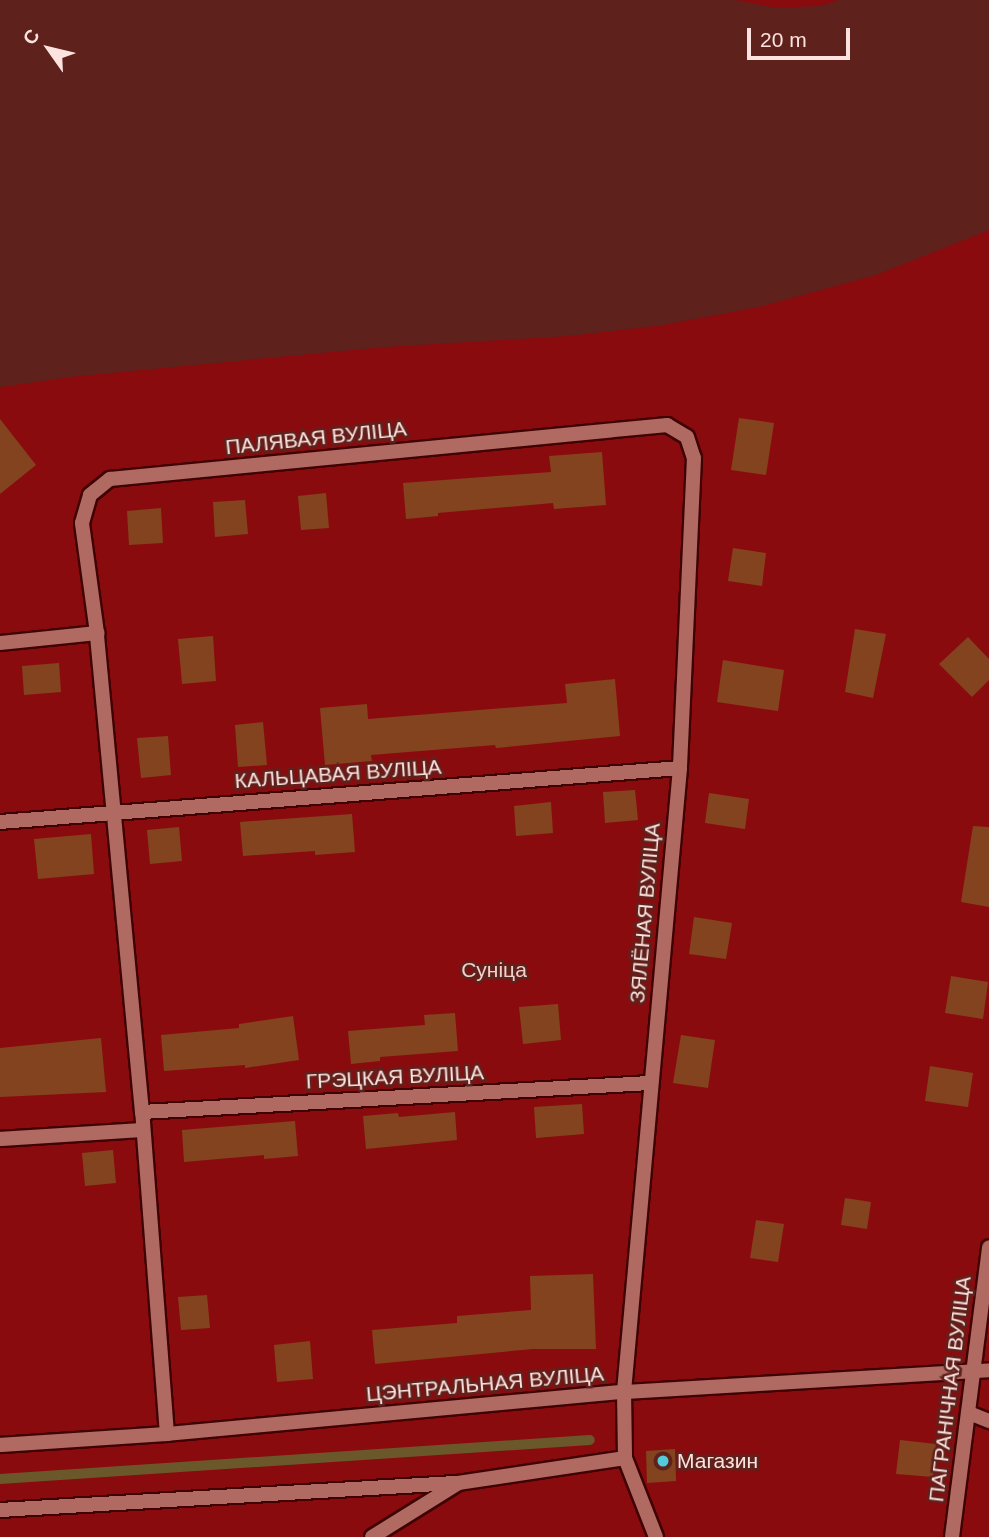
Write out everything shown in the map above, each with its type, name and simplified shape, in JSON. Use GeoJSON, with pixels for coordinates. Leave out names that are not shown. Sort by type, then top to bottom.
{"type":"FeatureCollection","features":[{"type":"Feature","properties":{"kind":"lane","name":"ПАЛЯВАЯ ВУЛІЦА"},"geometry":{"type":"LineString","coordinates":[[167,1434],[142,1112],[97,633],[82,523],[90,495],[110,480],[667,425],[687,438]]}},
{"type":"Feature","properties":{"kind":"lane","name":"ЗЯЛЁНАЯ ВУЛІЦА"},"geometry":{"type":"LineString","coordinates":[[625,1458],[624,1392],[680,768],[694,458],[687,438]]}},
{"type":"Feature","properties":{"kind":"lane"},"geometry":{"type":"LineString","coordinates":[[0,643],[97,633]]}},
{"type":"Feature","properties":{"kind":"lane","name":"КАЛЬЦАВАЯ ВУЛІЦА"},"geometry":{"type":"LineString","coordinates":[[0,822],[680,768]]}},
{"type":"Feature","properties":{"kind":"lane","name":"ГРЭЦКАЯ ВУЛІЦА"},"geometry":{"type":"LineString","coordinates":[[142,1112],[650,1083]]}},
{"type":"Feature","properties":{"kind":"lane"},"geometry":{"type":"LineString","coordinates":[[0,1139],[143,1130]]}},
{"type":"Feature","properties":{"kind":"lane","name":"ПАГРАНІЧНАЯ ВУЛІЦА"},"geometry":{"type":"LineString","coordinates":[[953,1537],[969,1413],[982,1370],[989,1247]]}},
{"type":"Feature","properties":{"kind":"lane","name":"ЦЭНТРАЛЬНАЯ ВУЛІЦА"},"geometry":{"type":"LineString","coordinates":[[0,1445],[167,1434],[624,1392],[982,1370]]}},
{"type":"Feature","properties":{"kind":"lane"},"geometry":{"type":"LineString","coordinates":[[969,1413],[989,1421]]}},
{"type":"Feature","properties":{"kind":"lane"},"geometry":{"type":"LineString","coordinates":[[0,1510],[458,1483],[625,1458],[656,1537]]}},
{"type":"Feature","properties":{"kind":"lane"},"geometry":{"type":"LineString","coordinates":[[372,1537],[458,1483]]}},
{"type":"Feature","properties":{"kind":"green space"},"geometry":{"type":"Polygon","coordinates":[[[736,0],[839,0],[819,6],[777,8],[736,0]]]}},
{"type":"Feature","properties":{"kind":"green space","name":"Суніца"},"geometry":{"type":"Polygon","coordinates":[[[989,230],[989,1537],[0,1537],[0,387],[78,376],[385,347],[569,336],[663,325],[758,307],[876,275],[989,230]]]}},
{"type":"Feature","properties":{"kind":"building"},"geometry":{"type":"Polygon","coordinates":[[[739,418],[774,423],[766,475],[731,470],[739,418]]]}},
{"type":"Feature","properties":{"kind":"building"},"geometry":{"type":"Polygon","coordinates":[[[0,419],[36,465],[0,494],[0,419]]]}},
{"type":"Feature","properties":{"kind":"building"},"geometry":{"type":"Polygon","coordinates":[[[602,452],[606,505],[554,509],[553,503],[438,513],[438,516],[406,519],[403,483],[551,472],[549,456],[602,452]]]}},
{"type":"Feature","properties":{"kind":"building"},"geometry":{"type":"Polygon","coordinates":[[[326,493],[329,528],[301,530],[298,496],[326,493]]]}},
{"type":"Feature","properties":{"kind":"building"},"geometry":{"type":"Polygon","coordinates":[[[245,500],[248,534],[215,537],[213,502],[245,500]]]}},
{"type":"Feature","properties":{"kind":"building"},"geometry":{"type":"Polygon","coordinates":[[[161,508],[163,543],[129,545],[127,511],[161,508]]]}},
{"type":"Feature","properties":{"kind":"building"},"geometry":{"type":"Polygon","coordinates":[[[733,548],[766,553],[762,586],[728,581],[733,548]]]}},
{"type":"Feature","properties":{"kind":"building"},"geometry":{"type":"Polygon","coordinates":[[[855,629],[886,634],[873,698],[845,692],[855,629]]]}},
{"type":"Feature","properties":{"kind":"building"},"geometry":{"type":"Polygon","coordinates":[[[213,636],[216,681],[182,684],[178,639],[213,636]]]}},
{"type":"Feature","properties":{"kind":"building"},"geometry":{"type":"Polygon","coordinates":[[[968,637],[989,659],[989,680],[972,697],[939,664],[968,637]]]}},
{"type":"Feature","properties":{"kind":"building"},"geometry":{"type":"Polygon","coordinates":[[[723,660],[784,670],[778,711],[717,702],[723,660]]]}},
{"type":"Feature","properties":{"kind":"building"},"geometry":{"type":"Polygon","coordinates":[[[59,663],[61,692],[24,695],[22,666],[59,663]]]}},
{"type":"Feature","properties":{"kind":"building"},"geometry":{"type":"Polygon","coordinates":[[[615,679],[620,736],[496,748],[495,745],[371,755],[372,761],[325,765],[320,708],[367,704],[368,719],[567,703],[565,684],[615,679]]]}},
{"type":"Feature","properties":{"kind":"building"},"geometry":{"type":"Polygon","coordinates":[[[263,722],[267,765],[238,767],[235,725],[263,722]]]}},
{"type":"Feature","properties":{"kind":"building"},"geometry":{"type":"Polygon","coordinates":[[[168,736],[171,775],[141,778],[137,738],[168,736]]]}},
{"type":"Feature","properties":{"kind":"building"},"geometry":{"type":"Polygon","coordinates":[[[635,790],[638,820],[605,823],[603,792],[635,790]]]}},
{"type":"Feature","properties":{"kind":"building"},"geometry":{"type":"Polygon","coordinates":[[[709,793],[749,799],[745,829],[705,823],[709,793]]]}},
{"type":"Feature","properties":{"kind":"building"},"geometry":{"type":"Polygon","coordinates":[[[551,802],[553,833],[516,836],[514,806],[551,802]]]}},
{"type":"Feature","properties":{"kind":"building"},"geometry":{"type":"Polygon","coordinates":[[[352,814],[355,852],[315,855],[315,851],[243,856],[240,822],[352,814]]]}},
{"type":"Feature","properties":{"kind":"building"},"geometry":{"type":"Polygon","coordinates":[[[973,826],[989,827],[989,907],[961,902],[973,826]]]}},
{"type":"Feature","properties":{"kind":"building"},"geometry":{"type":"Polygon","coordinates":[[[179,827],[182,861],[150,864],[147,830],[179,827]]]}},
{"type":"Feature","properties":{"kind":"building"},"geometry":{"type":"Polygon","coordinates":[[[91,834],[94,874],[38,879],[34,839],[91,834]]]}},
{"type":"Feature","properties":{"kind":"building"},"geometry":{"type":"Polygon","coordinates":[[[694,917],[732,923],[726,959],[689,954],[694,917]]]}},
{"type":"Feature","properties":{"kind":"building"},"geometry":{"type":"Polygon","coordinates":[[[951,976],[988,982],[983,1019],[945,1013],[951,976]]]}},
{"type":"Feature","properties":{"kind":"building"},"geometry":{"type":"Polygon","coordinates":[[[558,1004],[561,1040],[523,1044],[519,1007],[558,1004]]]}},
{"type":"Feature","properties":{"kind":"building"},"geometry":{"type":"Polygon","coordinates":[[[455,1013],[458,1051],[380,1057],[380,1061],[351,1064],[348,1031],[425,1025],[424,1015],[455,1013]]]}},
{"type":"Feature","properties":{"kind":"building"},"geometry":{"type":"Polygon","coordinates":[[[293,1016],[299,1060],[245,1068],[245,1065],[164,1071],[161,1035],[239,1028],[239,1024],[293,1016]]]}},
{"type":"Feature","properties":{"kind":"building"},"geometry":{"type":"Polygon","coordinates":[[[681,1035],[715,1040],[708,1088],[673,1083],[681,1035]]]}},
{"type":"Feature","properties":{"kind":"building"},"geometry":{"type":"Polygon","coordinates":[[[101,1038],[106,1092],[0,1097],[0,1048],[101,1038]]]}},
{"type":"Feature","properties":{"kind":"building"},"geometry":{"type":"Polygon","coordinates":[[[930,1066],[973,1073],[968,1107],[925,1101],[930,1066]]]}},
{"type":"Feature","properties":{"kind":"building"},"geometry":{"type":"Polygon","coordinates":[[[582,1104],[584,1134],[536,1138],[534,1107],[582,1104]]]}},
{"type":"Feature","properties":{"kind":"building"},"geometry":{"type":"Polygon","coordinates":[[[455,1112],[457,1140],[366,1149],[363,1116],[398,1113],[399,1117],[455,1112]]]}},
{"type":"Feature","properties":{"kind":"building"},"geometry":{"type":"Polygon","coordinates":[[[295,1121],[298,1156],[264,1159],[264,1155],[184,1162],[182,1130],[295,1121]]]}},
{"type":"Feature","properties":{"kind":"building"},"geometry":{"type":"Polygon","coordinates":[[[113,1150],[116,1183],[85,1186],[82,1153],[113,1150]]]}},
{"type":"Feature","properties":{"kind":"building"},"geometry":{"type":"Polygon","coordinates":[[[845,1198],[871,1202],[867,1229],[841,1225],[845,1198]]]}},
{"type":"Feature","properties":{"kind":"building"},"geometry":{"type":"Polygon","coordinates":[[[756,1220],[784,1224],[778,1262],[750,1258],[756,1220]]]}},
{"type":"Feature","properties":{"kind":"building"},"geometry":{"type":"Polygon","coordinates":[[[593,1274],[596,1349],[533,1349],[375,1364],[372,1330],[457,1323],[457,1316],[531,1310],[530,1276],[593,1274]]]}},
{"type":"Feature","properties":{"kind":"building"},"geometry":{"type":"Polygon","coordinates":[[[207,1295],[210,1328],[181,1330],[178,1297],[207,1295]]]}},
{"type":"Feature","properties":{"kind":"building"},"geometry":{"type":"Polygon","coordinates":[[[310,1341],[313,1379],[277,1382],[274,1345],[310,1341]]]}},
{"type":"Feature","properties":{"kind":"building"},"geometry":{"type":"Polygon","coordinates":[[[900,1440],[936,1444],[933,1477],[896,1474],[900,1440]]]}},
{"type":"Feature","properties":{"kind":"building"},"geometry":{"type":"Polygon","coordinates":[[[675,1449],[676,1481],[647,1483],[646,1451],[675,1449]]]}},
{"type":"Feature","properties":{"kind":"waterway"},"geometry":{"type":"LineString","coordinates":[[0,1479],[590,1440]]}},
{"type":"Feature","properties":{"kind":"place","name":"Магазин"},"geometry":{"type":"Point","coordinates":[663,1461]}}]}
